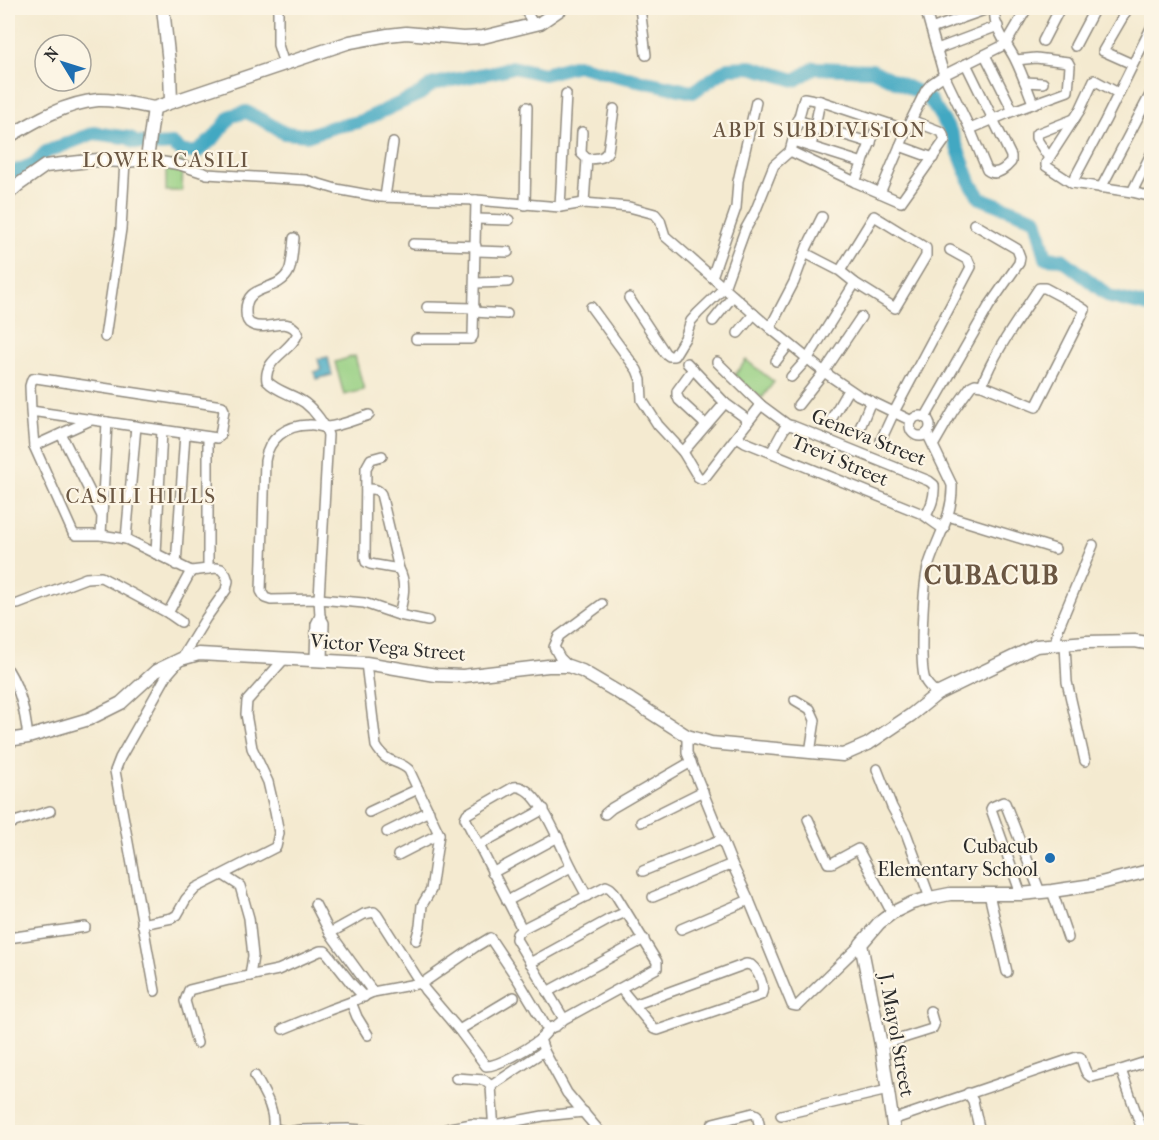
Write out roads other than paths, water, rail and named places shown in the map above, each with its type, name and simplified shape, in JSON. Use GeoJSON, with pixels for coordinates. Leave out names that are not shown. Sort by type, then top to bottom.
{"type":"FeatureCollection","features":[{"type":"Feature","properties":{"kind":"street"},"geometry":{"type":"LineString","coordinates":[[163,8],[171,101]]}},
{"type":"Feature","properties":{"kind":"street"},"geometry":{"type":"LineString","coordinates":[[278,8],[278,45],[284,64]]}},
{"type":"Feature","properties":{"kind":"street"},"geometry":{"type":"LineString","coordinates":[[524,8],[534,25]]}},
{"type":"Feature","properties":{"kind":"street"},"geometry":{"type":"LineString","coordinates":[[8,137],[50,114],[88,102],[99,100],[124,102],[154,108],[350,42],[406,33],[463,38],[483,37],[540,23],[562,8]]}},
{"type":"Feature","properties":{"kind":"street"},"geometry":{"type":"LineString","coordinates":[[640,8],[646,55]]}},
{"type":"Feature","properties":{"kind":"street"},"geometry":{"type":"LineString","coordinates":[[925,8],[944,75],[987,170],[990,173],[1005,170],[1011,162],[1011,156],[966,64]]}},
{"type":"Feature","properties":{"kind":"street"},"geometry":{"type":"LineString","coordinates":[[932,30],[990,8]]}},
{"type":"Feature","properties":{"kind":"street"},"geometry":{"type":"LineString","coordinates":[[996,8],[994,18],[1016,60],[1033,103]]}},
{"type":"Feature","properties":{"kind":"street"},"geometry":{"type":"LineString","coordinates":[[880,193],[911,120],[931,84],[944,75],[1006,44],[1027,8]]}},
{"type":"Feature","properties":{"kind":"street"},"geometry":{"type":"LineString","coordinates":[[1043,41],[1059,8]]}},
{"type":"Feature","properties":{"kind":"street"},"geometry":{"type":"LineString","coordinates":[[1075,46],[1095,8]]}},
{"type":"Feature","properties":{"kind":"street"},"geometry":{"type":"LineString","coordinates":[[1128,8],[1103,51],[1132,64]]}},
{"type":"Feature","properties":{"kind":"street"},"geometry":{"type":"LineString","coordinates":[[937,49],[998,26]]}},
{"type":"Feature","properties":{"kind":"street"},"geometry":{"type":"LineString","coordinates":[[1072,183],[1152,26]]}},
{"type":"Feature","properties":{"kind":"street"},"geometry":{"type":"LineString","coordinates":[[985,55],[1013,111]]}},
{"type":"Feature","properties":{"kind":"street"},"geometry":{"type":"LineString","coordinates":[[970,129],[1068,91],[1070,66],[1066,62],[1036,58],[1016,60]]}},
{"type":"Feature","properties":{"kind":"street"},"geometry":{"type":"LineString","coordinates":[[1118,93],[1094,80],[1046,166],[1072,183],[1152,197]]}},
{"type":"Feature","properties":{"kind":"street"},"geometry":{"type":"LineString","coordinates":[[1025,82],[1043,83]]}},
{"type":"Feature","properties":{"kind":"street"},"geometry":{"type":"LineString","coordinates":[[1101,188],[1152,92]]}},
{"type":"Feature","properties":{"kind":"street"},"geometry":{"type":"LineString","coordinates":[[560,207],[566,94]]}},
{"type":"Feature","properties":{"kind":"street"},"geometry":{"type":"LineString","coordinates":[[629,298],[665,353],[674,356],[685,339],[692,321],[724,288],[774,165],[792,146],[804,98],[820,101],[907,130]]}},
{"type":"Feature","properties":{"kind":"street"},"geometry":{"type":"LineString","coordinates":[[811,147],[820,101]]}},
{"type":"Feature","properties":{"kind":"street"},"geometry":{"type":"LineString","coordinates":[[712,277],[736,208],[738,181],[756,102]]}},
{"type":"Feature","properties":{"kind":"street"},"geometry":{"type":"LineString","coordinates":[[525,205],[527,107]]}},
{"type":"Feature","properties":{"kind":"street"},"geometry":{"type":"LineString","coordinates":[[148,155],[154,108]]}},
{"type":"Feature","properties":{"kind":"street"},"geometry":{"type":"LineString","coordinates":[[582,132],[581,153],[587,159],[605,156],[608,151],[614,109]]}},
{"type":"Feature","properties":{"kind":"street"},"geometry":{"type":"LineString","coordinates":[[1049,158],[1036,138],[1036,134],[1074,119]]}},
{"type":"Feature","properties":{"kind":"street"},"geometry":{"type":"LineString","coordinates":[[797,120],[871,143]]}},
{"type":"Feature","properties":{"kind":"street"},"geometry":{"type":"LineString","coordinates":[[792,146],[855,182],[901,202],[945,140],[942,132],[911,120]]}},
{"type":"Feature","properties":{"kind":"street"},"geometry":{"type":"LineString","coordinates":[[855,182],[879,121]]}},
{"type":"Feature","properties":{"kind":"street"},"geometry":{"type":"LineString","coordinates":[[385,197],[393,143]]}},
{"type":"Feature","properties":{"kind":"street"},"geometry":{"type":"LineString","coordinates":[[792,146],[811,147],[863,163]]}},
{"type":"Feature","properties":{"kind":"street"},"geometry":{"type":"LineString","coordinates":[[900,146],[933,158]]}},
{"type":"Feature","properties":{"kind":"street"},"geometry":{"type":"LineString","coordinates":[[1132,192],[1152,152]]}},
{"type":"Feature","properties":{"kind":"street"},"geometry":{"type":"LineString","coordinates":[[8,194],[45,166],[98,160],[125,161],[148,155],[207,174],[306,180],[336,189],[385,197],[476,200],[560,207],[584,203],[629,207],[655,214],[660,220],[665,236],[824,372],[848,390],[912,421]]}},
{"type":"Feature","properties":{"kind":"street"},"geometry":{"type":"LineString","coordinates":[[584,203],[587,159]]}},
{"type":"Feature","properties":{"kind":"street"},"geometry":{"type":"LineString","coordinates":[[105,337],[121,229],[125,161]]}},
{"type":"Feature","properties":{"kind":"street"},"geometry":{"type":"LineString","coordinates":[[416,339],[471,339],[474,334],[476,200]]}},
{"type":"Feature","properties":{"kind":"street"},"geometry":{"type":"LineString","coordinates":[[805,253],[840,271],[895,308],[926,256],[926,248],[874,216],[840,271]]}},
{"type":"Feature","properties":{"kind":"street"},"geometry":{"type":"LineString","coordinates":[[770,328],[794,282],[822,217]]}},
{"type":"Feature","properties":{"kind":"street"},"geometry":{"type":"LineString","coordinates":[[476,219],[509,220]]}},
{"type":"Feature","properties":{"kind":"street"},"geometry":{"type":"LineString","coordinates":[[925,418],[989,306],[1019,263],[1020,257],[1017,249],[974,224]]}},
{"type":"Feature","properties":{"kind":"street"},"geometry":{"type":"LineString","coordinates":[[294,238],[289,271],[274,286],[255,292],[248,298],[246,318],[249,323],[258,326],[288,324],[294,326],[298,333],[294,342],[268,367],[267,381],[306,404],[326,428],[328,435],[320,616],[316,624],[319,660]]}},
{"type":"Feature","properties":{"kind":"street"},"geometry":{"type":"LineString","coordinates":[[413,244],[508,252]]}},
{"type":"Feature","properties":{"kind":"street"},"geometry":{"type":"LineString","coordinates":[[881,440],[971,267],[968,260],[950,250]]}},
{"type":"Feature","properties":{"kind":"street"},"geometry":{"type":"LineString","coordinates":[[475,283],[508,282]]}},
{"type":"Feature","properties":{"kind":"street"},"geometry":{"type":"LineString","coordinates":[[791,376],[808,358],[855,283]]}},
{"type":"Feature","properties":{"kind":"street"},"geometry":{"type":"LineString","coordinates":[[934,444],[953,411],[971,386],[975,384],[1036,407],[1085,310],[1045,288],[1039,288],[998,351],[982,386]]}},
{"type":"Feature","properties":{"kind":"street"},"geometry":{"type":"LineString","coordinates":[[713,321],[733,296]]}},
{"type":"Feature","properties":{"kind":"street"},"geometry":{"type":"LineString","coordinates":[[591,306],[637,370],[641,380],[642,400],[698,477],[706,476],[761,405]]}},
{"type":"Feature","properties":{"kind":"street"},"geometry":{"type":"LineString","coordinates":[[427,307],[507,314]]}},
{"type":"Feature","properties":{"kind":"street"},"geometry":{"type":"LineString","coordinates":[[738,333],[754,314]]}},
{"type":"Feature","properties":{"kind":"street"},"geometry":{"type":"LineString","coordinates":[[798,405],[824,372],[861,317]]}},
{"type":"Feature","properties":{"kind":"street"},"geometry":{"type":"LineString","coordinates":[[776,361],[789,344]]}},
{"type":"Feature","properties":{"kind":"street"},"geometry":{"type":"LineString","coordinates":[[717,362],[761,405],[788,426]]}},
{"type":"Feature","properties":{"kind":"street"},"geometry":{"type":"LineString","coordinates":[[706,425],[676,395],[690,366],[725,403],[744,417],[747,423]]}},
{"type":"Feature","properties":{"kind":"street"},"geometry":{"type":"LineString","coordinates":[[31,411],[217,438],[220,436],[224,411],[222,406],[36,378],[32,379],[30,386],[31,411],[34,446],[73,533],[126,539],[191,571],[221,569],[228,581],[226,590],[181,659],[167,675],[115,771],[155,991]]}},
{"type":"Feature","properties":{"kind":"street"},"geometry":{"type":"LineString","coordinates":[[832,418],[848,390]]}},
{"type":"Feature","properties":{"kind":"street"},"geometry":{"type":"LineString","coordinates":[[859,430],[871,401]]}},
{"type":"Feature","properties":{"kind":"street"},"geometry":{"type":"LineString","coordinates":[[682,452],[725,403]]}},
{"type":"Feature","properties":{"kind":"street"},"geometry":{"type":"LineString","coordinates":[[369,415],[326,428],[312,424],[302,425],[287,430],[276,437],[270,445],[266,453],[261,591],[265,598],[271,600],[319,599],[364,603],[399,615],[428,621]]}},
{"type":"Feature","properties":{"kind":"street"},"geometry":{"type":"LineString","coordinates":[[915,418],[925,418],[930,428],[927,434],[917,436],[910,427],[912,421],[915,418]]}},
{"type":"Feature","properties":{"kind":"street"},"geometry":{"type":"LineString","coordinates":[[34,446],[91,420]]}},
{"type":"Feature","properties":{"kind":"street"},"geometry":{"type":"LineString","coordinates":[[101,535],[107,422]]}},
{"type":"Feature","properties":{"kind":"street"},"geometry":{"type":"LineString","coordinates":[[126,539],[136,426]]}},
{"type":"Feature","properties":{"kind":"street","name":"Geneva Street"},"geometry":{"type":"LineString","coordinates":[[772,452],[784,429],[793,426],[929,481],[934,485],[935,491],[928,517]]}},
{"type":"Feature","properties":{"kind":"street"},"geometry":{"type":"LineString","coordinates":[[156,554],[162,430]]}},
{"type":"Feature","properties":{"kind":"street"},"geometry":{"type":"LineString","coordinates":[[61,434],[102,516]]}},
{"type":"Feature","properties":{"kind":"street"},"geometry":{"type":"LineString","coordinates":[[176,565],[185,434]]}},
{"type":"Feature","properties":{"kind":"street"},"geometry":{"type":"LineString","coordinates":[[927,434],[934,444],[951,485],[952,494],[946,522],[928,566],[922,627],[925,681],[937,694]]}},
{"type":"Feature","properties":{"kind":"street"},"geometry":{"type":"LineString","coordinates":[[207,437],[208,569]]}},
{"type":"Feature","properties":{"kind":"street","name":"Trevi Street"},"geometry":{"type":"LineString","coordinates":[[736,437],[928,517],[932,522],[946,522],[1055,549]]}},
{"type":"Feature","properties":{"kind":"street"},"geometry":{"type":"LineString","coordinates":[[382,456],[375,457],[366,468],[364,550],[366,562],[399,569]]}},
{"type":"Feature","properties":{"kind":"street"},"geometry":{"type":"LineString","coordinates":[[366,489],[375,489],[381,494],[399,569],[403,576],[404,597],[399,615]]}},
{"type":"Feature","properties":{"kind":"street"},"geometry":{"type":"LineString","coordinates":[[1085,761],[1067,682],[1058,628],[1093,545]]}},
{"type":"Feature","properties":{"kind":"street"},"geometry":{"type":"LineString","coordinates":[[168,613],[191,571]]}},
{"type":"Feature","properties":{"kind":"street"},"geometry":{"type":"LineString","coordinates":[[18,604],[86,578],[101,578],[181,622]]}},
{"type":"Feature","properties":{"kind":"street"},"geometry":{"type":"LineString","coordinates":[[568,666],[554,647],[559,636],[602,604]]}},
{"type":"Feature","properties":{"kind":"street","name":"Victor Vega Street"},"geometry":{"type":"LineString","coordinates":[[8,740],[28,737],[89,719],[121,703],[156,671],[181,659],[199,654],[366,663],[436,675],[463,676],[548,666],[568,666],[582,671],[687,736],[711,743],[843,755],[862,747],[911,715],[937,694],[1036,646],[1136,641],[1152,644]]}},
{"type":"Feature","properties":{"kind":"street"},"geometry":{"type":"LineString","coordinates":[[142,924],[172,918],[177,915],[190,893],[196,888],[276,847],[279,833],[275,812],[268,782],[252,748],[246,714],[247,701],[285,658]]}},
{"type":"Feature","properties":{"kind":"street"},"geometry":{"type":"LineString","coordinates":[[366,663],[376,746],[387,760],[404,765],[409,770],[440,834],[431,890],[422,905],[416,940]]}},
{"type":"Feature","properties":{"kind":"street"},"geometry":{"type":"LineString","coordinates":[[8,670],[21,696],[28,737]]}},
{"type":"Feature","properties":{"kind":"street"},"geometry":{"type":"LineString","coordinates":[[795,700],[810,709],[815,720],[810,753]]}},
{"type":"Feature","properties":{"kind":"street"},"geometry":{"type":"LineString","coordinates":[[687,736],[687,753],[732,864],[792,1005],[795,1007],[861,944],[879,923],[892,913],[912,903],[950,894],[1046,892],[1093,885],[1152,870]]}},
{"type":"Feature","properties":{"kind":"street"},"geometry":{"type":"LineString","coordinates":[[605,814],[691,762]]}},
{"type":"Feature","properties":{"kind":"street"},"geometry":{"type":"LineString","coordinates":[[877,769],[892,807],[906,833],[930,898]]}},
{"type":"Feature","properties":{"kind":"street"},"geometry":{"type":"LineString","coordinates":[[522,929],[465,818],[467,814],[483,804],[517,786],[525,788],[544,809],[587,896]]}},
{"type":"Feature","properties":{"kind":"street"},"geometry":{"type":"LineString","coordinates":[[369,812],[418,789]]}},
{"type":"Feature","properties":{"kind":"street"},"geometry":{"type":"LineString","coordinates":[[641,822],[703,791]]}},
{"type":"Feature","properties":{"kind":"street"},"geometry":{"type":"LineString","coordinates":[[1021,894],[991,809],[1003,802],[1068,938]]}},
{"type":"Feature","properties":{"kind":"street"},"geometry":{"type":"LineString","coordinates":[[479,846],[544,809]]}},
{"type":"Feature","properties":{"kind":"street"},"geometry":{"type":"LineString","coordinates":[[8,824],[50,811]]}},
{"type":"Feature","properties":{"kind":"street"},"geometry":{"type":"LineString","coordinates":[[387,832],[429,811]]}},
{"type":"Feature","properties":{"kind":"street"},"geometry":{"type":"LineString","coordinates":[[808,819],[828,863],[858,849],[892,913]]}},
{"type":"Feature","properties":{"kind":"street"},"geometry":{"type":"LineString","coordinates":[[398,855],[440,834]]}},
{"type":"Feature","properties":{"kind":"street"},"geometry":{"type":"LineString","coordinates":[[492,873],[558,837]]}},
{"type":"Feature","properties":{"kind":"street"},"geometry":{"type":"LineString","coordinates":[[643,871],[722,839]]}},
{"type":"Feature","properties":{"kind":"street"},"geometry":{"type":"LineString","coordinates":[[653,897],[732,864]]}},
{"type":"Feature","properties":{"kind":"street"},"geometry":{"type":"LineString","coordinates":[[507,901],[571,867]]}},
{"type":"Feature","properties":{"kind":"street"},"geometry":{"type":"LineString","coordinates":[[223,875],[240,886],[249,918],[253,956],[250,976]]}},
{"type":"Feature","properties":{"kind":"street"},"geometry":{"type":"LineString","coordinates":[[330,933],[364,914],[374,912],[425,990],[484,1064],[489,1067],[540,1040],[556,1025],[657,968],[657,962],[644,939],[610,888],[606,886],[522,929],[517,934],[516,939],[547,992],[556,1025]]}},
{"type":"Feature","properties":{"kind":"street"},"geometry":{"type":"LineString","coordinates":[[989,894],[1006,972]]}},
{"type":"Feature","properties":{"kind":"street"},"geometry":{"type":"LineString","coordinates":[[681,928],[749,900]]}},
{"type":"Feature","properties":{"kind":"street"},"geometry":{"type":"LineString","coordinates":[[315,904],[330,933],[369,994]]}},
{"type":"Feature","properties":{"kind":"street"},"geometry":{"type":"LineString","coordinates":[[530,963],[626,912]]}},
{"type":"Feature","properties":{"kind":"street"},"geometry":{"type":"LineString","coordinates":[[8,938],[85,927]]}},
{"type":"Feature","properties":{"kind":"street"},"geometry":{"type":"LineString","coordinates":[[283,1029],[369,994],[421,983],[490,938],[518,980],[556,1025]]}},
{"type":"Feature","properties":{"kind":"street"},"geometry":{"type":"LineString","coordinates":[[547,992],[644,939]]}},
{"type":"Feature","properties":{"kind":"street","name":"J. Mayol Street"},"geometry":{"type":"LineString","coordinates":[[861,944],[881,1046],[893,1126]]}},
{"type":"Feature","properties":{"kind":"street"},"geometry":{"type":"LineString","coordinates":[[197,1043],[185,1001],[189,990],[278,970],[320,951],[325,951],[351,983],[369,994]]}},
{"type":"Feature","properties":{"kind":"street"},"geometry":{"type":"LineString","coordinates":[[621,989],[634,1005],[654,1029],[658,1030],[761,995],[763,986],[755,968],[746,964],[634,1005]]}},
{"type":"Feature","properties":{"kind":"street"},"geometry":{"type":"LineString","coordinates":[[459,1030],[514,997]]}},
{"type":"Feature","properties":{"kind":"street"},"geometry":{"type":"LineString","coordinates":[[351,1002],[368,1035]]}},
{"type":"Feature","properties":{"kind":"street"},"geometry":{"type":"LineString","coordinates":[[881,1046],[932,1029],[934,1025],[930,1011]]}},
{"type":"Feature","properties":{"kind":"street"},"geometry":{"type":"LineString","coordinates":[[540,1040],[567,1093],[600,1132]]}},
{"type":"Feature","properties":{"kind":"street"},"geometry":{"type":"LineString","coordinates":[[491,1086],[544,1051]]}},
{"type":"Feature","properties":{"kind":"street"},"geometry":{"type":"LineString","coordinates":[[893,1126],[968,1093],[1077,1057],[1080,1057],[1089,1076],[1092,1077],[1152,1060]]}},
{"type":"Feature","properties":{"kind":"street"},"geometry":{"type":"LineString","coordinates":[[1121,1070],[1143,1132]]}},
{"type":"Feature","properties":{"kind":"street"},"geometry":{"type":"LineString","coordinates":[[255,1076],[272,1110],[273,1128],[289,1132],[300,1130],[373,1132]]}},
{"type":"Feature","properties":{"kind":"street"},"geometry":{"type":"LineString","coordinates":[[456,1078],[484,1080],[491,1086],[494,1129]]}},
{"type":"Feature","properties":{"kind":"street"},"geometry":{"type":"LineString","coordinates":[[781,1116],[888,1090]]}},
{"type":"Feature","properties":{"kind":"street"},"geometry":{"type":"LineString","coordinates":[[968,1093],[973,1101],[980,1132]]}},
{"type":"Feature","properties":{"kind":"street"},"geometry":{"type":"LineString","coordinates":[[438,1132],[472,1124],[494,1129],[543,1116],[584,1112]]}},
{"type":"Feature","properties":{"kind":"street"},"geometry":{"type":"LineString","coordinates":[[713,1132],[713,1123],[753,1113],[757,1115],[761,1132]]}},
{"type":"Feature","properties":{"kind":"water"},"geometry":{"type":"Polygon","coordinates":[[[328,357],[332,375],[316,379],[314,372],[321,370],[318,359],[328,357]]]}},
{"type":"Feature","properties":{"kind":"waterway"},"geometry":{"type":"LineString","coordinates":[[8,174],[34,164],[46,152],[94,133],[130,138],[134,142],[172,144],[183,152],[197,152],[214,138],[231,116],[246,112],[284,133],[309,135],[359,122],[420,94],[433,84],[512,67],[544,74],[577,65],[693,92],[728,68],[751,67],[795,80],[815,68],[872,70],[930,100],[952,134],[971,184],[980,198],[1036,219],[1046,258],[1062,259],[1110,297],[1152,307]]}},
{"type":"Feature","properties":{"kind":"place","name":"Cubacub Elementary School"},"geometry":{"type":"Point","coordinates":[1050,858]}},
{"type":"Feature","properties":{"kind":"district","name":"ABPI SUBDIVISION"},"geometry":{"type":"Point","coordinates":[820,130]}},
{"type":"Feature","properties":{"kind":"district","name":"LOWER CASILI"},"geometry":{"type":"Point","coordinates":[166,160]}},
{"type":"Feature","properties":{"kind":"district","name":"CASILI HILLS"},"geometry":{"type":"Point","coordinates":[141,496]}},
{"type":"Feature","properties":{"kind":"district","name":"CUBACUB"},"geometry":{"type":"Point","coordinates":[992,575]}}]}
